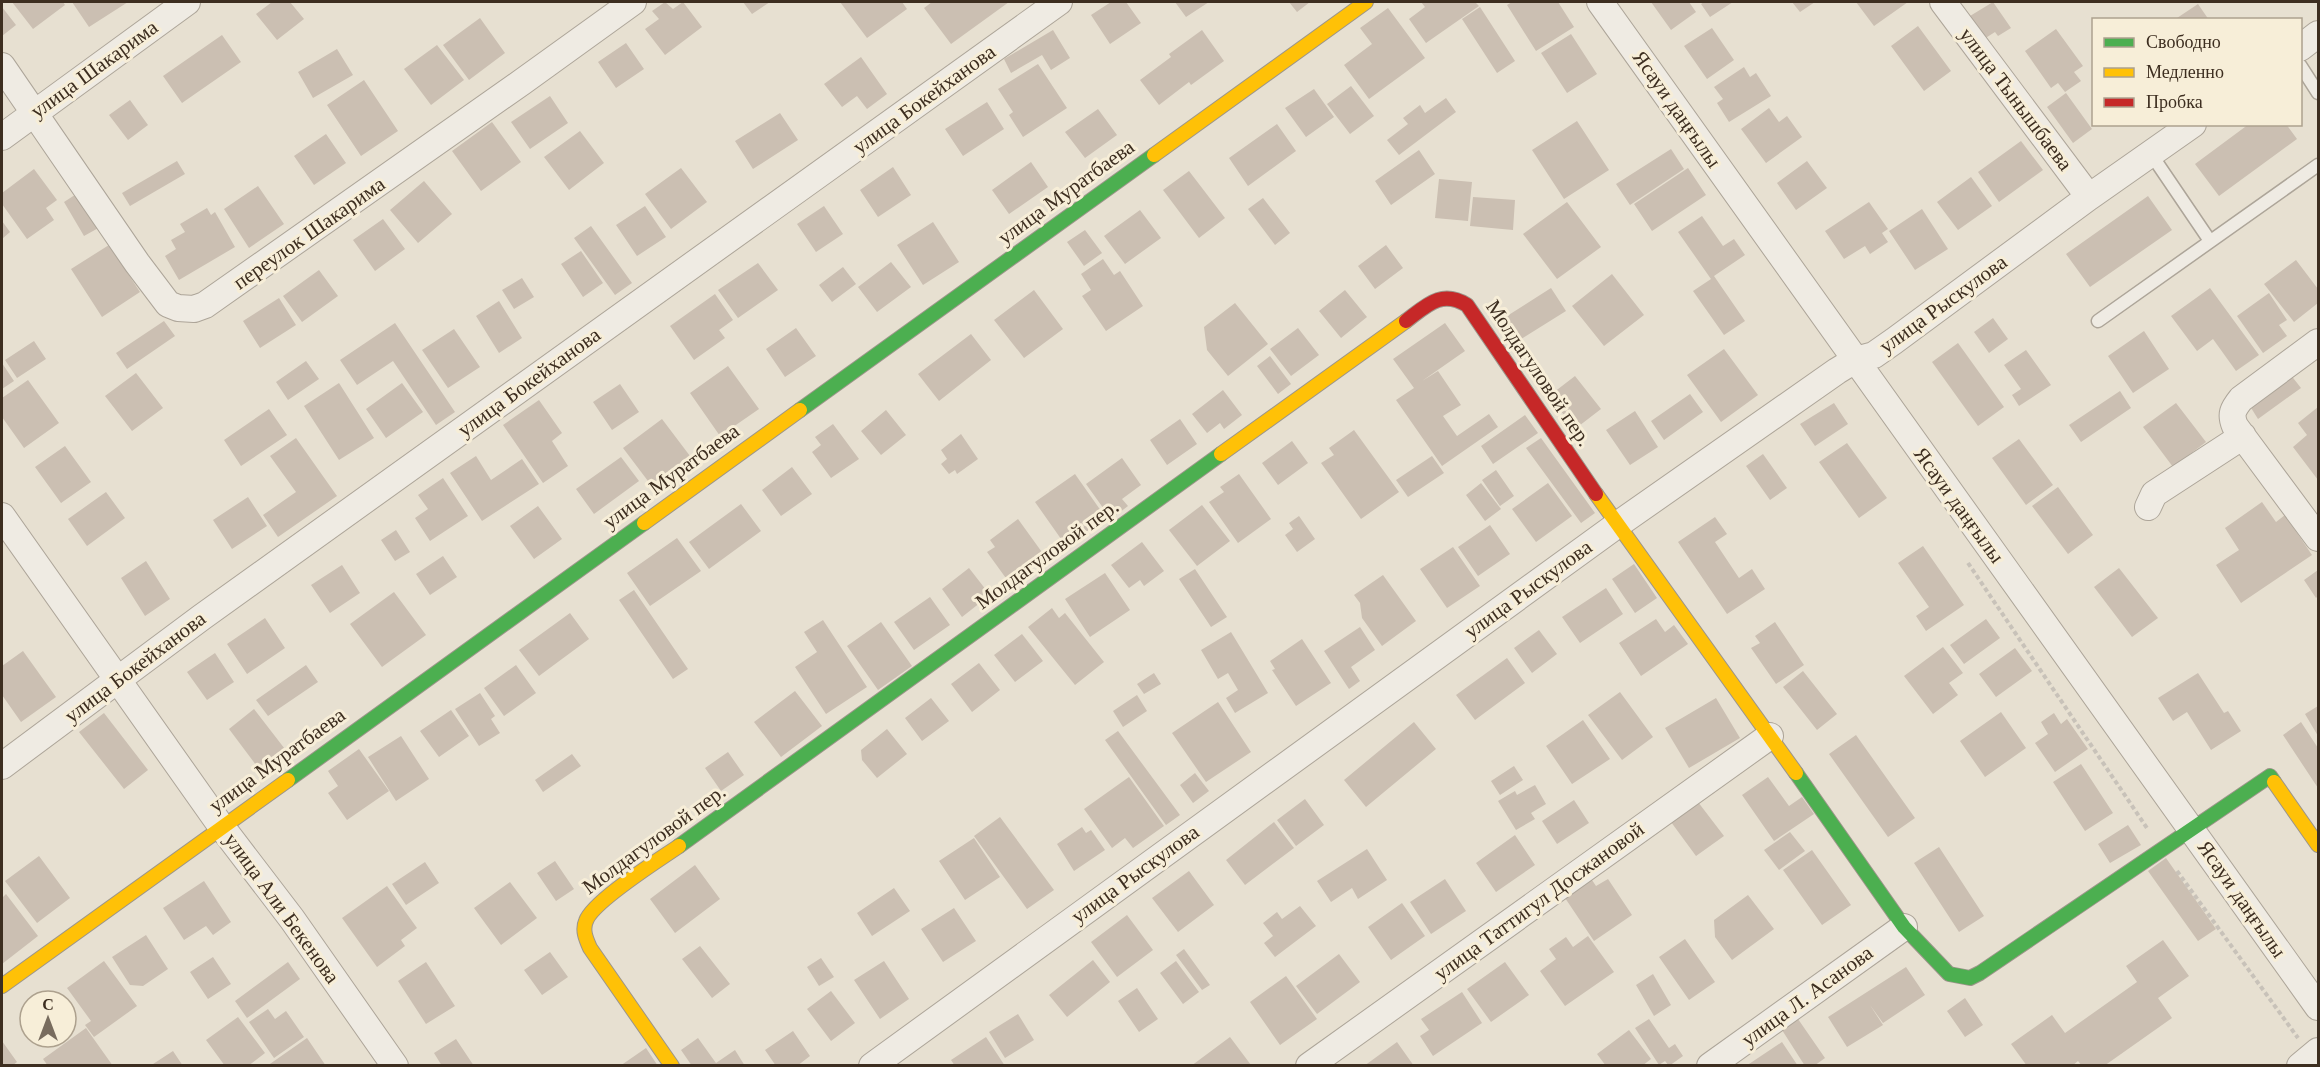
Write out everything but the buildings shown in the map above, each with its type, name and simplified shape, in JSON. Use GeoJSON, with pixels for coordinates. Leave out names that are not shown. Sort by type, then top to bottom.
{"type":"FeatureCollection","features":[{"type":"Feature","properties":{"kind":"street","name":"улица Шакарима"},"geometry":{"type":"LineString","coordinates":[[2,137],[188,2]]}},
{"type":"Feature","properties":{"kind":"street","name":"переулок Шакарима"},"geometry":{"type":"LineString","coordinates":[[2,66],[136,262],[168,304],[177,308],[194,309],[206,305],[633,2]]}},
{"type":"Feature","properties":{"kind":"street","name":"улица Бокейханова"},"geometry":{"type":"LineString","coordinates":[[2,766],[202,617],[1059,2]]}},
{"type":"Feature","properties":{"kind":"street","name":"улица Муратбаева"},"geometry":{"type":"LineString","coordinates":[[2,986],[1366,2]]}},
{"type":"Feature","properties":{"kind":"street","name":"Ясауи даңғылы"},"geometry":{"type":"LineString","coordinates":[[1600,2],[2194,830],[2319,1008]]}},
{"type":"Feature","properties":{"kind":"street","name":"улица Тынышбаева"},"geometry":{"type":"LineString","coordinates":[[1943,2],[2089,197]]}},
{"type":"Feature","properties":{"kind":"street"},"geometry":{"type":"LineString","coordinates":[[2302,47],[2319,34]]}},
{"type":"Feature","properties":{"kind":"street","name":"улица Рыскулова"},"geometry":{"type":"LineString","coordinates":[[872,1065],[1617,525],[1837,371],[1855,360],[1874,354],[1894,341],[2089,197],[2190,126]]}},
{"type":"Feature","properties":{"kind":"street","name":"Молдагуловой пер."},"geometry":{"type":"LineString","coordinates":[[672,1065],[590,948],[584,936],[587,914],[1431,301],[1445,298],[1457,299],[1467,305],[1617,525]]}},
{"type":"Feature","properties":{"kind":"street"},"geometry":{"type":"LineString","coordinates":[[2319,342],[2241,399],[2231,416],[2242,436],[2319,538]]}},
{"type":"Feature","properties":{"kind":"street"},"geometry":{"type":"LineString","coordinates":[[2148,507],[2154,494],[2242,436]]}},
{"type":"Feature","properties":{"kind":"street","name":"улица Али Бекенова"},"geometry":{"type":"LineString","coordinates":[[2,516],[221,826],[292,919],[395,1065]]}},
{"type":"Feature","properties":{"kind":"street"},"geometry":{"type":"LineString","coordinates":[[1617,525],[1770,736],[1904,927],[1949,974],[1970,978],[2194,830],[2270,776],[2319,845]]}},
{"type":"Feature","properties":{"kind":"street","name":"улица Таттигул Досжановой"},"geometry":{"type":"LineString","coordinates":[[1309,1065],[1770,736]]}},
{"type":"Feature","properties":{"kind":"street","name":"улица Л. Асанова"},"geometry":{"type":"LineString","coordinates":[[1710,1065],[1904,927]]}},
{"type":"Feature","properties":{"kind":"lane"},"geometry":{"type":"LineString","coordinates":[[2302,67],[2319,93]]}},
{"type":"Feature","properties":{"kind":"lane"},"geometry":{"type":"LineString","coordinates":[[2151,154],[2210,241]]}},
{"type":"Feature","properties":{"kind":"lane"},"geometry":{"type":"LineString","coordinates":[[2098,321],[2319,165]]}},
{"type":"Feature","properties":{"kind":"path"},"geometry":{"type":"LineString","coordinates":[[1963,556],[2162,849],[2306,1052]]}},
{"type":"Feature","properties":{"kind":"traffic: fast"},"geometry":{"type":"LineString","coordinates":[[800,410],[1154,155]]}},
{"type":"Feature","properties":{"kind":"traffic: fast"},"geometry":{"type":"LineString","coordinates":[[679,846],[1221,454]]}},
{"type":"Feature","properties":{"kind":"traffic: fast"},"geometry":{"type":"LineString","coordinates":[[288,780],[644,523]]}},
{"type":"Feature","properties":{"kind":"traffic: fast"},"geometry":{"type":"LineString","coordinates":[[1796,773],[1904,927],[1949,974],[1970,978],[2270,776],[2274,782]]}},
{"type":"Feature","properties":{"kind":"traffic: slow"},"geometry":{"type":"LineString","coordinates":[[1154,155],[1366,2]]}},
{"type":"Feature","properties":{"kind":"traffic: slow"},"geometry":{"type":"LineString","coordinates":[[1221,454],[1406,321]]}},
{"type":"Feature","properties":{"kind":"traffic: slow"},"geometry":{"type":"LineString","coordinates":[[644,523],[800,410]]}},
{"type":"Feature","properties":{"kind":"traffic: slow"},"geometry":{"type":"LineString","coordinates":[[1596,494],[1796,773]]}},
{"type":"Feature","properties":{"kind":"traffic: slow"},"geometry":{"type":"LineString","coordinates":[[2,986],[288,780]]}},
{"type":"Feature","properties":{"kind":"traffic: slow"},"geometry":{"type":"LineString","coordinates":[[2274,782],[2318,845]]}},
{"type":"Feature","properties":{"kind":"traffic: slow"},"geometry":{"type":"LineString","coordinates":[[672,1066],[590,948],[584,928],[591,913],[613,892],[679,846]]}},
{"type":"Feature","properties":{"kind":"traffic: jam"},"geometry":{"type":"LineString","coordinates":[[1406,321],[1434,301],[1458,300],[1467,305],[1596,494]]}}]}
